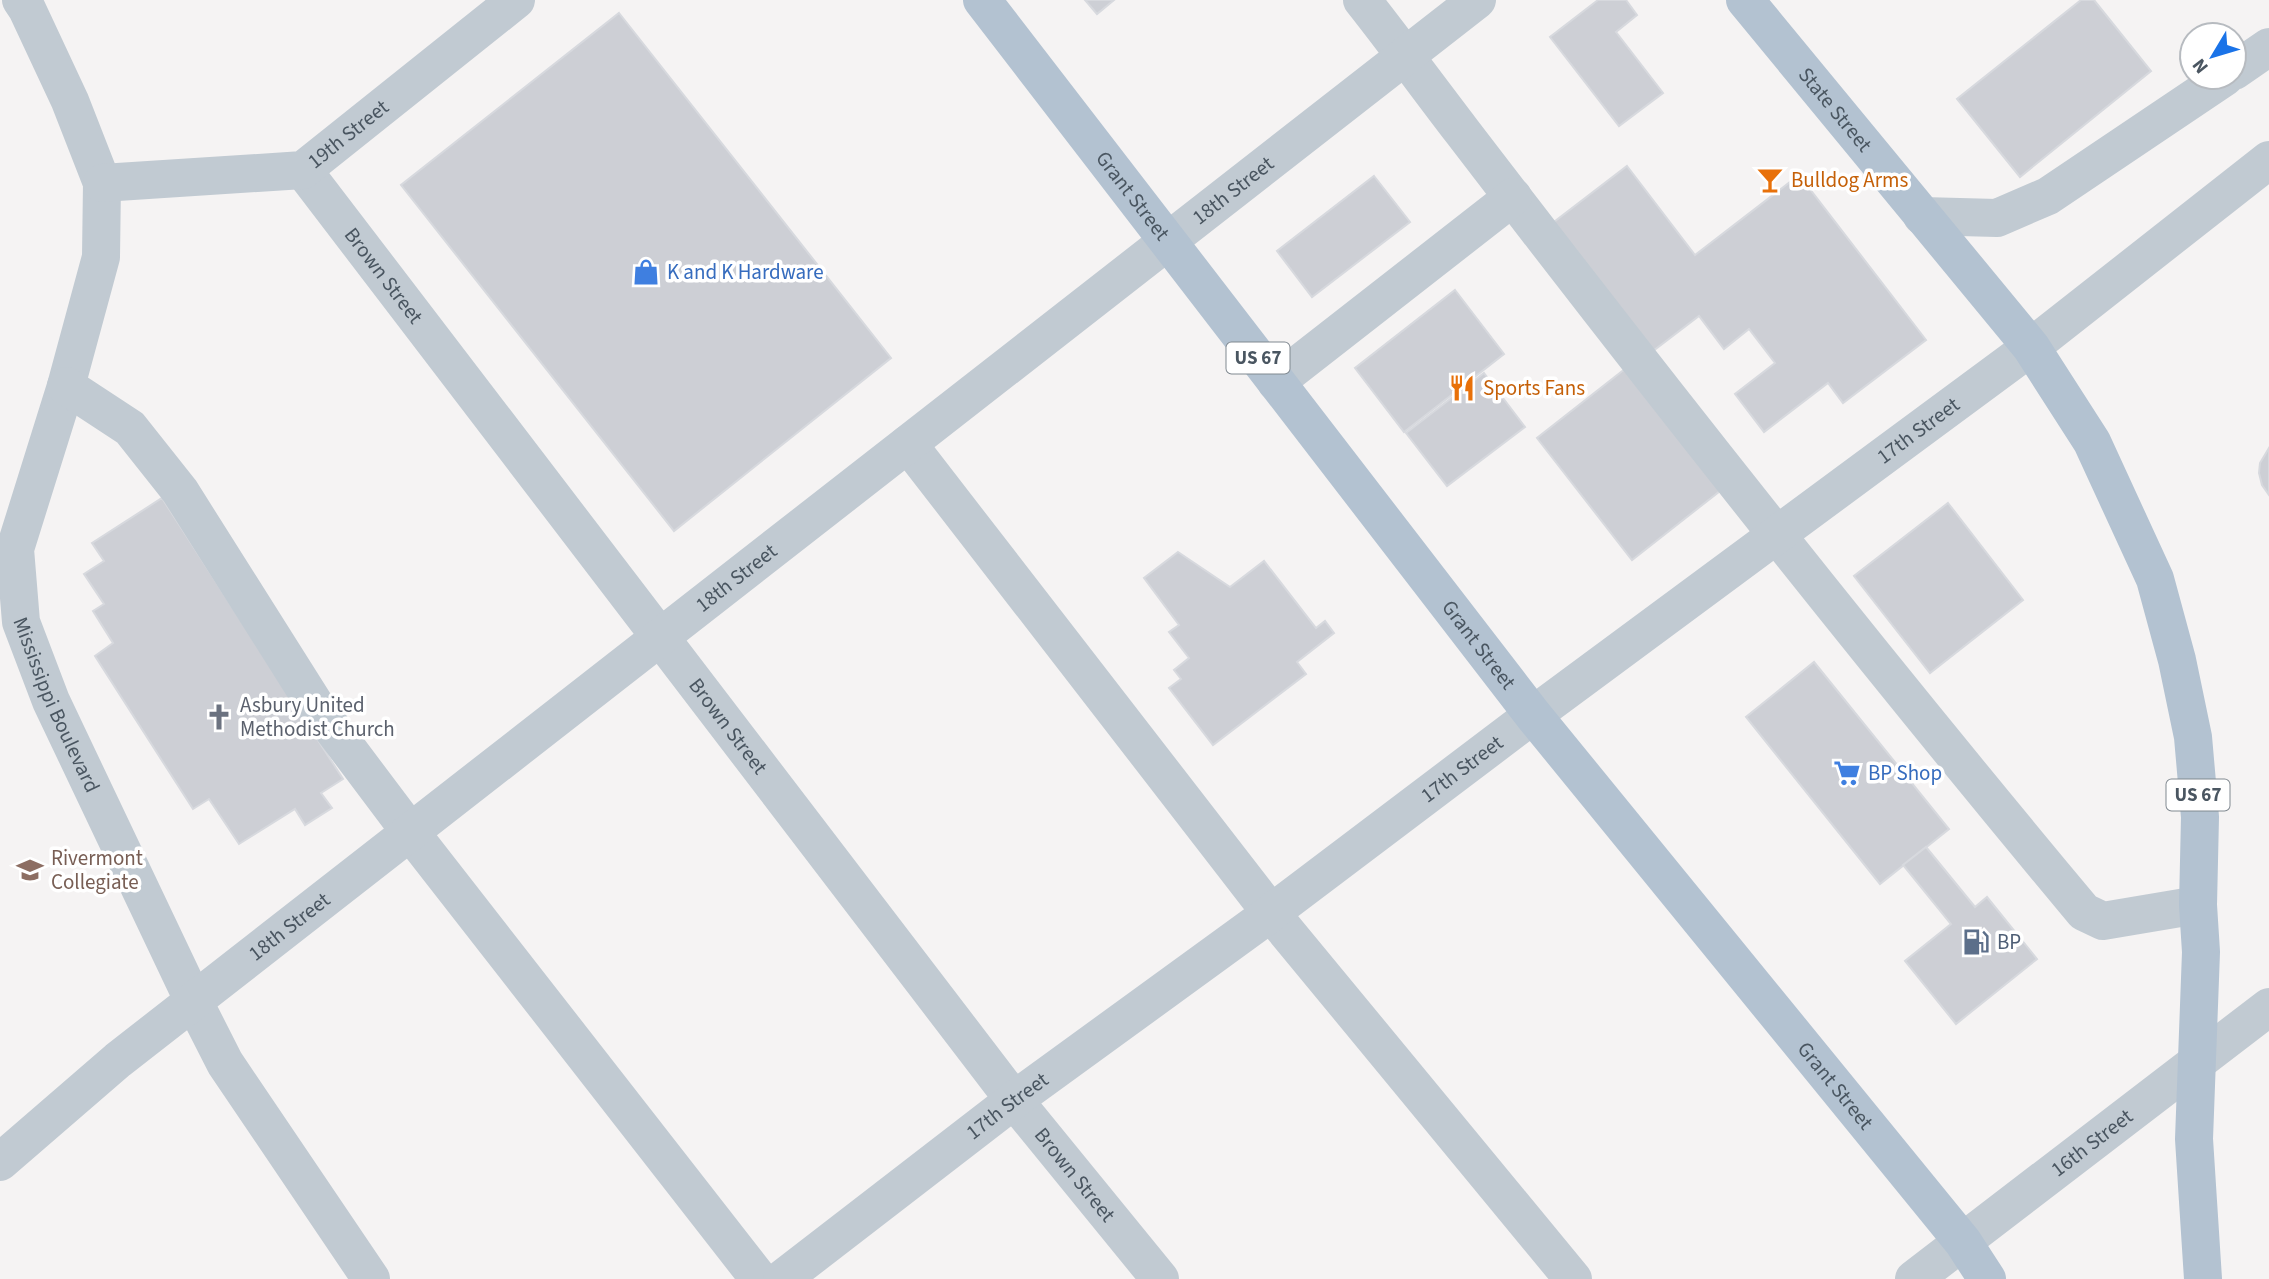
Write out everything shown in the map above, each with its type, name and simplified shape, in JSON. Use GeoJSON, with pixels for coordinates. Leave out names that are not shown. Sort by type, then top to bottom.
{"type":"FeatureCollection","features":[{"type":"Feature","properties":{"kind":"main road","name":"Grant Street"},"geometry":{"type":"LineString","coordinates":[[982,0],[1533,715],[1963,1242],[1987,1279]]}},
{"type":"Feature","properties":{"kind":"main road","name":"State Street"},"geometry":{"type":"LineString","coordinates":[[1745,0],[2031,347]]}},
{"type":"Feature","properties":{"kind":"main road","name":"US 67"},"geometry":{"type":"LineString","coordinates":[[2031,347],[2092,442],[2155,579],[2177,660],[2193,737],[2200,817],[2198,905],[2201,952],[2194,1139],[2203,1279]]}},
{"type":"Feature","properties":{"kind":"street","name":"19th Street"},"geometry":{"type":"LineString","coordinates":[[102,183],[303,170],[516,0]]}},
{"type":"Feature","properties":{"kind":"street"},"geometry":{"type":"LineString","coordinates":[[1362,0],[1777,535],[2084,912],[2103,921],[2198,905]]}},
{"type":"Feature","properties":{"kind":"street","name":"18th Street"},"geometry":{"type":"LineString","coordinates":[[0,1162],[118,1060],[1477,0]]}},
{"type":"Feature","properties":{"kind":"street","name":"Mississippi Boulevard"},"geometry":{"type":"LineString","coordinates":[[29,3],[102,183],[101,257],[66,386],[8,550],[21,622],[51,701],[225,1063],[371,1279]]}},
{"type":"Feature","properties":{"kind":"street"},"geometry":{"type":"LineString","coordinates":[[2248,61],[2269,47]]}},
{"type":"Feature","properties":{"kind":"street"},"geometry":{"type":"LineString","coordinates":[[1923,216],[1997,218],[2049,196],[2204,91]]}},
{"type":"Feature","properties":{"kind":"street","name":"17th Street"},"geometry":{"type":"LineString","coordinates":[[782,1279],[1014,1100],[1271,913],[1533,715],[2031,347],[2269,160]]}},
{"type":"Feature","properties":{"kind":"street","name":"Brown Street"},"geometry":{"type":"LineString","coordinates":[[303,170],[1014,1100],[1160,1279]]}},
{"type":"Feature","properties":{"kind":"street"},"geometry":{"type":"LineString","coordinates":[[1276,382],[1513,197]]}},
{"type":"Feature","properties":{"kind":"street"},"geometry":{"type":"LineString","coordinates":[[66,386],[130,428],[171,480],[317,708],[411,833],[759,1279]]}},
{"type":"Feature","properties":{"kind":"street"},"geometry":{"type":"LineString","coordinates":[[908,444],[1271,913],[1573,1279]]}},
{"type":"Feature","properties":{"kind":"street","name":"16th Street"},"geometry":{"type":"LineString","coordinates":[[1914,1279],[2269,1007]]}},
{"type":"Feature","properties":{"kind":"building"},"geometry":{"type":"Polygon","coordinates":[[[1085,0],[1114,0],[1097,14],[1085,0]]]}},
{"type":"Feature","properties":{"kind":"building"},"geometry":{"type":"Polygon","coordinates":[[[1598,0],[1626,0],[1637,15],[1616,32],[1663,93],[1619,126],[1550,37],[1598,0]]]}},
{"type":"Feature","properties":{"kind":"building"},"geometry":{"type":"Polygon","coordinates":[[[2081,0],[2094,0],[2151,71],[2020,177],[1957,99],[2081,0]]]}},
{"type":"Feature","properties":{"kind":"building","name":"K and K Hardware"},"geometry":{"type":"Polygon","coordinates":[[[619,13],[891,358],[674,531],[401,185],[619,13]]]}},
{"type":"Feature","properties":{"kind":"building"},"geometry":{"type":"Polygon","coordinates":[[[1627,166],[1695,255],[1799,175],[1926,340],[1843,403],[1828,383],[1764,432],[1735,394],[1775,363],[1749,329],[1724,349],[1699,316],[1649,354],[1550,225],[1627,166]]]}},
{"type":"Feature","properties":{"kind":"building"},"geometry":{"type":"Polygon","coordinates":[[[1374,176],[1410,222],[1312,297],[1277,251],[1374,176]]]}},
{"type":"Feature","properties":{"kind":"building"},"geometry":{"type":"Polygon","coordinates":[[[1455,290],[1504,354],[1404,432],[1355,368],[1455,290]]]}},
{"type":"Feature","properties":{"kind":"building"},"geometry":{"type":"Polygon","coordinates":[[[1625,369],[1720,491],[1632,560],[1537,438],[1625,369]]]}},
{"type":"Feature","properties":{"kind":"building"},"geometry":{"type":"Polygon","coordinates":[[[1484,373],[1525,427],[1447,486],[1406,433],[1484,373]]]}},
{"type":"Feature","properties":{"kind":"building"},"geometry":{"type":"Polygon","coordinates":[[[2269,448],[2269,495],[2262,485],[2259,473],[2260,463],[2269,448]]]}},
{"type":"Feature","properties":{"kind":"building","name":"Asbury United Methodist Church"},"geometry":{"type":"Polygon","coordinates":[[[162,498],[343,779],[321,793],[332,808],[305,825],[295,809],[239,844],[209,799],[193,809],[95,656],[113,643],[93,611],[104,604],[84,574],[104,561],[92,543],[162,498]]]}},
{"type":"Feature","properties":{"kind":"building"},"geometry":{"type":"Polygon","coordinates":[[[1948,503],[2023,600],[1930,673],[1854,576],[1948,503]]]}},
{"type":"Feature","properties":{"kind":"building"},"geometry":{"type":"Polygon","coordinates":[[[1178,552],[1230,587],[1264,561],[1316,628],[1325,621],[1334,633],[1297,662],[1306,674],[1213,745],[1169,688],[1181,679],[1174,670],[1189,658],[1169,632],[1179,625],[1144,578],[1178,552]]]}},
{"type":"Feature","properties":{"kind":"building","name":"BP Shop"},"geometry":{"type":"Polygon","coordinates":[[[1814,662],[1949,829],[1880,884],[1746,717],[1814,662]]]}},
{"type":"Feature","properties":{"kind":"building","name":"BP"},"geometry":{"type":"Polygon","coordinates":[[[1926,847],[1975,907],[1987,897],[2037,959],[1956,1024],[1905,961],[1951,924],[1903,865],[1926,847]]]}},
{"type":"Feature","properties":{"kind":"place","name":"Bulldog Arms"},"geometry":{"type":"Point","coordinates":[1770,180]}},
{"type":"Feature","properties":{"kind":"place","name":"K and K Hardware"},"geometry":{"type":"Point","coordinates":[646,272]}},
{"type":"Feature","properties":{"kind":"place","name":"Sports Fans"},"geometry":{"type":"Point","coordinates":[1462,388]}},
{"type":"Feature","properties":{"kind":"place","name":"Asbury United Methodist Church"},"geometry":{"type":"Point","coordinates":[219,717]}},
{"type":"Feature","properties":{"kind":"place","name":"BP Shop"},"geometry":{"type":"Point","coordinates":[1847,773]}},
{"type":"Feature","properties":{"kind":"place","name":"Rivermont Collegiate"},"geometry":{"type":"Point","coordinates":[30,870]}},
{"type":"Feature","properties":{"kind":"place","name":"BP"},"geometry":{"type":"Point","coordinates":[1976,942]}}]}
